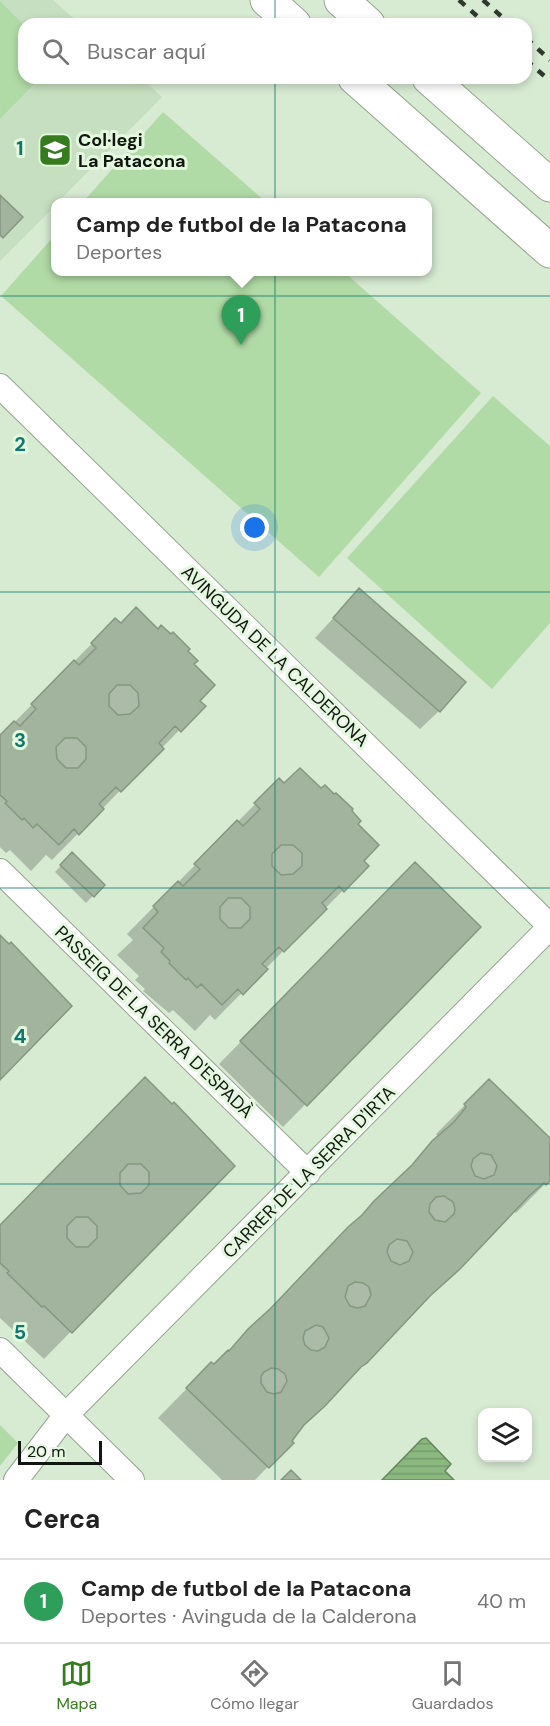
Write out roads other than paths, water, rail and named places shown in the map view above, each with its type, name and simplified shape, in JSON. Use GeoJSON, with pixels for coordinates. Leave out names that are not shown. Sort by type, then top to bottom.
{"type":"FeatureCollection","features":[{"type":"Feature","properties":{"kind":"main road"},"geometry":{"type":"LineString","coordinates":[[267,0],[287,18]]}},
{"type":"Feature","properties":{"kind":"main road"},"geometry":{"type":"LineString","coordinates":[[341,0],[361,18]]}},
{"type":"Feature","properties":{"kind":"main road"},"geometry":{"type":"LineString","coordinates":[[362,84],[550,251]]}},
{"type":"Feature","properties":{"kind":"main road"},"geometry":{"type":"LineString","coordinates":[[436,84],[550,185]]}},
{"type":"Feature","properties":{"kind":"street","name":"AVINGUDA DE LA CALDERONA"},"geometry":{"type":"LineString","coordinates":[[0,386],[550,927]]}},
{"type":"Feature","properties":{"kind":"street","name":"PASSEIG DE LA SERRA D'ESPADÀ"},"geometry":{"type":"LineString","coordinates":[[0,871],[308,1173]]}},
{"type":"Feature","properties":{"kind":"street","name":"CARRER DE LA SERRA D'IRTA"},"geometry":{"type":"LineString","coordinates":[[16,1480],[66,1415],[550,927]]}},
{"type":"Feature","properties":{"kind":"street"},"geometry":{"type":"LineString","coordinates":[[0,1350],[132,1480]]}},
{"type":"Feature","properties":{"kind":"railway"},"geometry":{"type":"LineString","coordinates":[[459,0],[479,18]]}},
{"type":"Feature","properties":{"kind":"railway"},"geometry":{"type":"LineString","coordinates":[[483,0],[503,18]]}},
{"type":"Feature","properties":{"kind":"railway"},"geometry":{"type":"LineString","coordinates":[[532,44],[550,60]]}},
{"type":"Feature","properties":{"kind":"railway"},"geometry":{"type":"LineString","coordinates":[[532,65],[550,81]]}},
{"type":"Feature","properties":{"kind":"place","name":"Col·legi La Patacona"},"geometry":{"type":"Point","coordinates":[55,150]}},
{"type":"Feature","properties":{"kind":"place","name":"Camp de futbol de la Patacona"},"geometry":{"type":"Point","coordinates":[241,345]}}]}
